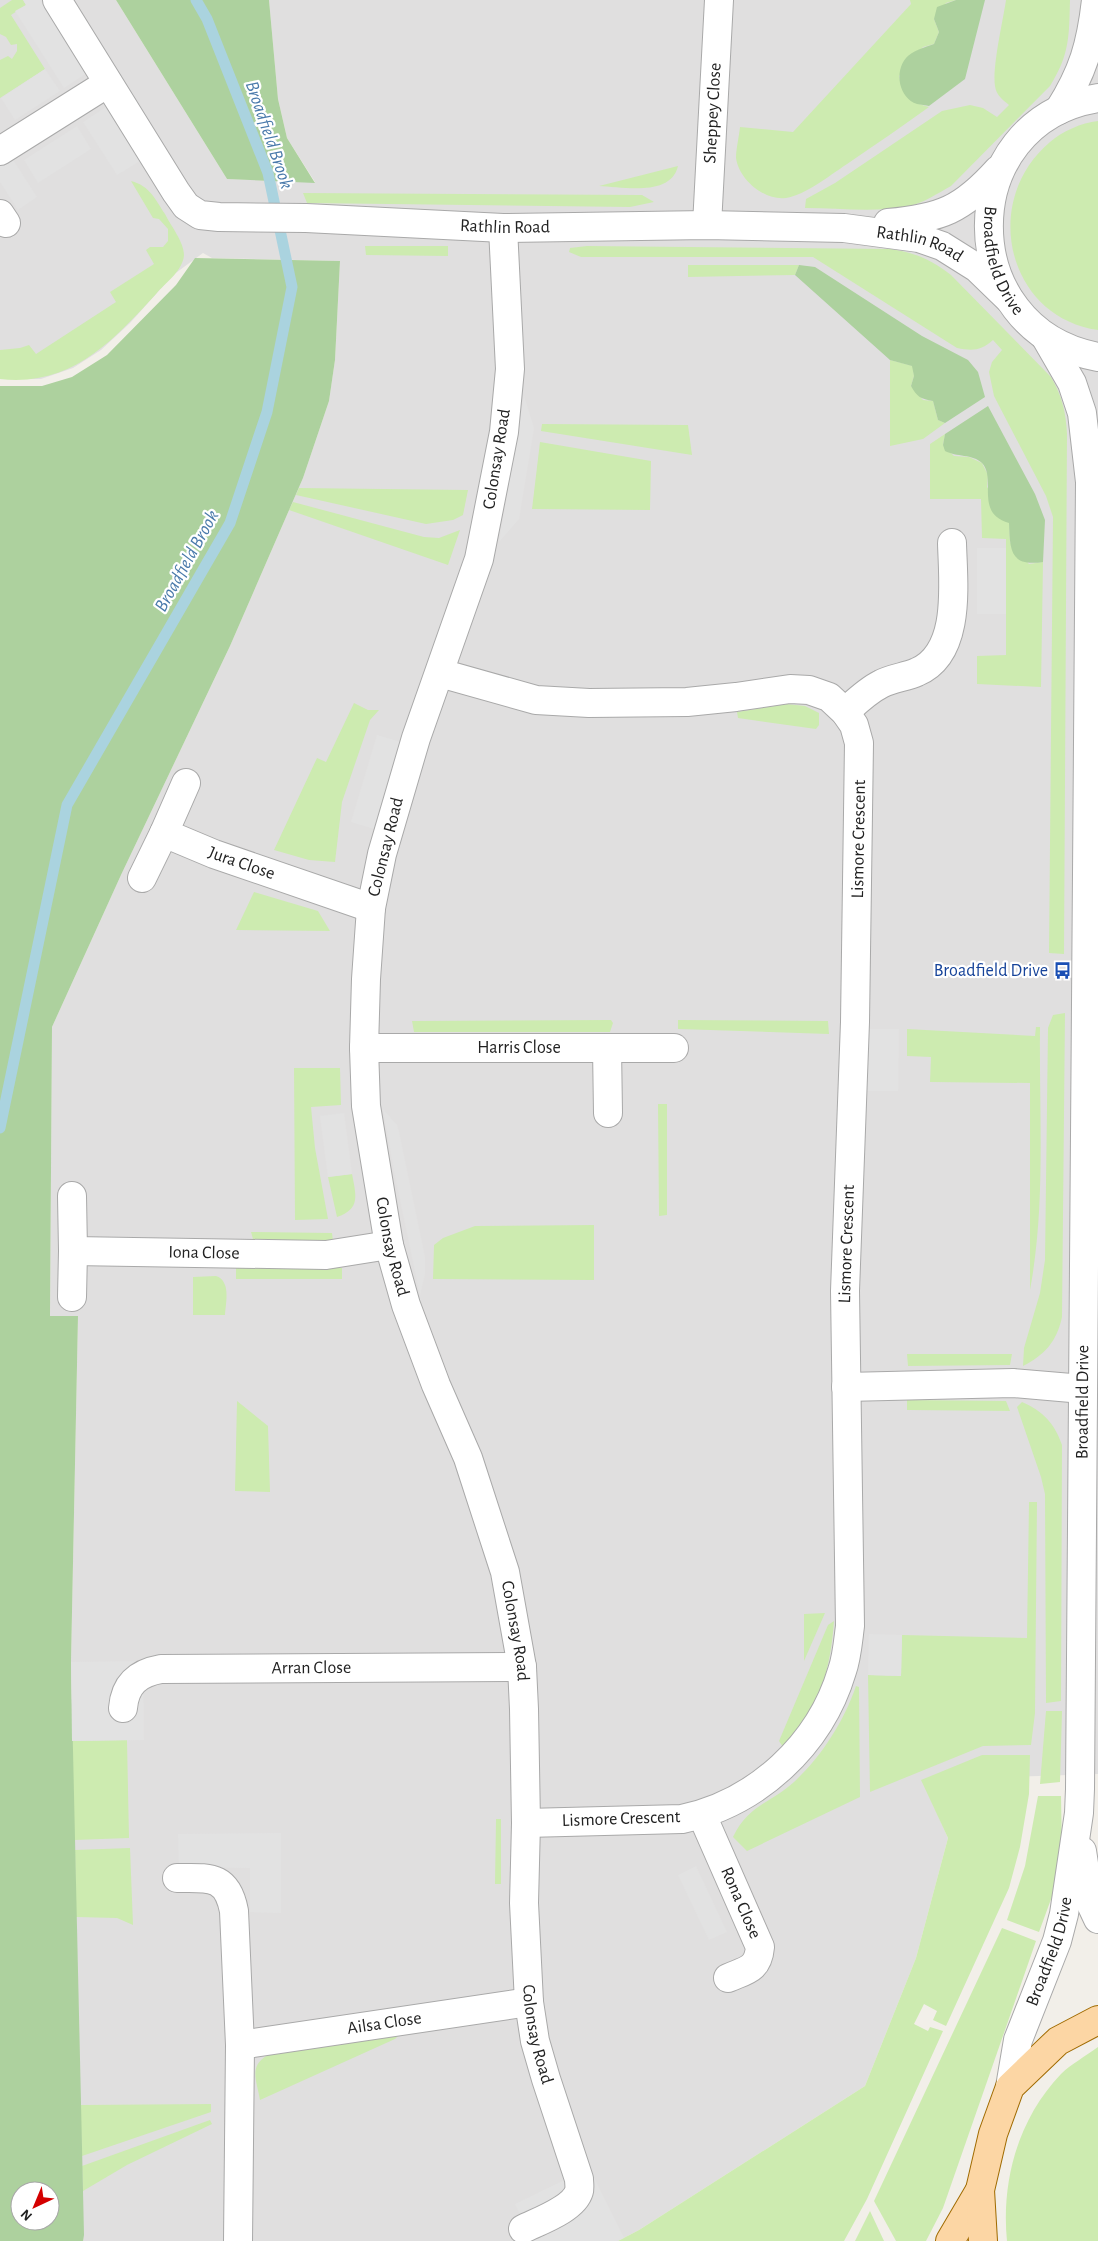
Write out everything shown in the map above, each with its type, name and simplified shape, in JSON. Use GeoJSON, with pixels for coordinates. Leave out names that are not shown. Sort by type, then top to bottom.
{"type":"FeatureCollection","features":[{"type":"Feature","properties":{"kind":"main road"},"geometry":{"type":"LineString","coordinates":[[950,2241],[980,2190],[993,2134],[1010,2087],[1058,2041],[1098,2020]]}},
{"type":"Feature","properties":{"kind":"main road"},"geometry":{"type":"LineString","coordinates":[[980,2190],[984,2241]]}},
{"type":"Feature","properties":{"kind":"street","name":"Rathlin Road"},"geometry":{"type":"LineString","coordinates":[[57,0],[176,192],[186,206],[200,215],[503,228],[708,225],[844,228],[919,238],[942,246],[977,268],[1009,299]]}},
{"type":"Feature","properties":{"kind":"street"},"geometry":{"type":"LineString","coordinates":[[711,0],[719,0]]}},
{"type":"Feature","properties":{"kind":"street","name":"Sheppey Close"},"geometry":{"type":"LineString","coordinates":[[708,225],[719,0]]}},
{"type":"Feature","properties":{"kind":"street","name":"Broadfield Drive"},"geometry":{"type":"LineString","coordinates":[[1060,110],[1077,83],[1084,63],[1097,2]]}},
{"type":"Feature","properties":{"kind":"street"},"geometry":{"type":"LineString","coordinates":[[0,151],[108,83]]}},
{"type":"Feature","properties":{"kind":"street","name":"Broadfield Drive"},"geometry":{"type":"LineString","coordinates":[[1098,98],[1060,110],[1029,131],[1006,160],[992,191],[988,225],[992,259],[1004,291],[1030,325],[1046,338],[1067,348],[1098,357]]}},
{"type":"Feature","properties":{"kind":"street","name":"Rathlin Road"},"geometry":{"type":"LineString","coordinates":[[844,228],[922,220],[952,210],[978,192],[1006,160]]}},
{"type":"Feature","properties":{"kind":"street","name":"Colonsay Road"},"geometry":{"type":"LineString","coordinates":[[503,228],[510,369],[504,432],[478,559],[394,806],[371,908],[364,1048],[366,1106],[389,1244],[406,1306],[436,1385],[468,1458],[489,1520],[505,1572],[522,1667],[526,1823],[524,1903],[529,2002],[535,2041],[556,2112],[579,2179],[579,2191],[573,2201],[563,2210],[524,2229]]}},
{"type":"Feature","properties":{"kind":"street","name":"Broadfield Drive"},"geometry":{"type":"LineString","coordinates":[[1046,338],[1072,383],[1082,412],[1094,470],[1079,1812],[1084,1868],[1090,1902],[1098,1919]]}},
{"type":"Feature","properties":{"kind":"street"},"geometry":{"type":"LineString","coordinates":[[845,712],[868,692],[883,683],[919,671],[934,660],[944,646],[954,604],[952,543]]}},
{"type":"Feature","properties":{"kind":"street","name":"Lismore Crescent"},"geometry":{"type":"LineString","coordinates":[[440,673],[536,700],[589,703],[687,702],[790,689],[809,690],[829,697],[845,712],[854,725],[860,743],[855,1022],[845,1291],[850,1626],[843,1671],[829,1705],[816,1726],[807,1740],[784,1766],[755,1788],[702,1815],[682,1819],[526,1823]]}},
{"type":"Feature","properties":{"kind":"street"},"geometry":{"type":"LineString","coordinates":[[142,878],[186,783]]}},
{"type":"Feature","properties":{"kind":"street","name":"Jura Close"},"geometry":{"type":"LineString","coordinates":[[164,833],[214,854],[371,908]]}},
{"type":"Feature","properties":{"kind":"street","name":"Harris Close"},"geometry":{"type":"LineString","coordinates":[[364,1048],[674,1048]]}},
{"type":"Feature","properties":{"kind":"street"},"geometry":{"type":"LineString","coordinates":[[607,1048],[608,1113]]}},
{"type":"Feature","properties":{"kind":"street"},"geometry":{"type":"LineString","coordinates":[[72,1196],[72,1296]]}},
{"type":"Feature","properties":{"kind":"street","name":"Iona Close"},"geometry":{"type":"LineString","coordinates":[[73,1251],[326,1255],[389,1244]]}},
{"type":"Feature","properties":{"kind":"street"},"geometry":{"type":"LineString","coordinates":[[846,1387],[1014,1383],[1083,1389]]}},
{"type":"Feature","properties":{"kind":"street","name":"Arran Close"},"geometry":{"type":"LineString","coordinates":[[123,1708],[129,1685],[139,1676],[161,1669],[522,1667]]}},
{"type":"Feature","properties":{"kind":"street","name":"Broadfield Drive"},"geometry":{"type":"LineString","coordinates":[[1010,2087],[1018,2040],[1057,1940],[1064,1914],[1079,1812]]}},
{"type":"Feature","properties":{"kind":"street","name":"Rona Close"},"geometry":{"type":"LineString","coordinates":[[702,1815],[760,1947],[759,1958],[754,1967],[728,1978]]}},
{"type":"Feature","properties":{"kind":"street"},"geometry":{"type":"LineString","coordinates":[[177,1878],[210,1878],[224,1885],[232,1896],[240,2045],[238,2241]]}},
{"type":"Feature","properties":{"kind":"street","name":"Ailsa Close"},"geometry":{"type":"LineString","coordinates":[[240,2045],[529,2002]]}},
{"type":"Feature","properties":{"kind":"shaded area"},"geometry":{"type":"Polygon","coordinates":[[[0,0],[116,0],[227,179],[315,182],[287,138],[278,99],[269,0],[1098,0],[1098,1774],[922,1780],[948,1838],[916,1958],[865,2086],[639,2230],[618,2241],[83,2241],[71,1662],[78,1316],[50,1317],[52,1027],[121,875],[230,646],[303,478],[329,401],[335,360],[340,261],[212,258],[203,253],[173,275],[130,323],[101,350],[73,368],[41,379],[0,379],[0,0]]]}},
{"type":"Feature","properties":{"kind":"shaded area"},"geometry":{"type":"Polygon","coordinates":[[[23,0],[40,0],[87,73],[64,88],[15,11],[26,5],[23,0]]]}},
{"type":"Feature","properties":{"kind":"shaded area"},"geometry":{"type":"Polygon","coordinates":[[[45,69],[60,91],[15,120],[1,98],[45,69]]]}},
{"type":"Feature","properties":{"kind":"shaded area"},"geometry":{"type":"Polygon","coordinates":[[[106,107],[140,161],[117,175],[83,122],[106,107]]]}},
{"type":"Feature","properties":{"kind":"shaded area"},"geometry":{"type":"Polygon","coordinates":[[[77,126],[91,149],[38,183],[24,160],[77,126]]]}},
{"type":"Feature","properties":{"kind":"shaded area"},"geometry":{"type":"Polygon","coordinates":[[[12,158],[37,197],[18,210],[0,182],[0,165],[12,158]]]}},
{"type":"Feature","properties":{"kind":"shaded area"},"geometry":{"type":"Polygon","coordinates":[[[524,396],[534,428],[519,519],[499,542],[524,396]]]}},
{"type":"Feature","properties":{"kind":"shaded area"},"geometry":{"type":"Polygon","coordinates":[[[977,548],[1006,548],[1006,614],[977,614],[977,548]]]}},
{"type":"Feature","properties":{"kind":"shaded area"},"geometry":{"type":"Polygon","coordinates":[[[377,735],[401,742],[374,829],[351,822],[377,735]]]}},
{"type":"Feature","properties":{"kind":"shaded area"},"geometry":{"type":"Polygon","coordinates":[[[868,1029],[899,1029],[898,1091],[866,1091],[868,1029]]]}},
{"type":"Feature","properties":{"kind":"shaded area"},"geometry":{"type":"Polygon","coordinates":[[[383,1109],[397,1125],[399,1132],[425,1257],[425,1274],[420,1295],[394,1171],[383,1109]]]}},
{"type":"Feature","properties":{"kind":"shaded area"},"geometry":{"type":"Polygon","coordinates":[[[344,1113],[352,1174],[328,1177],[320,1116],[344,1113]]]}},
{"type":"Feature","properties":{"kind":"shaded area"},"geometry":{"type":"Polygon","coordinates":[[[869,1634],[902,1635],[901,1676],[868,1675],[869,1634]]]}},
{"type":"Feature","properties":{"kind":"shaded area"},"geometry":{"type":"Polygon","coordinates":[[[143,1661],[144,1740],[72,1741],[71,1662],[143,1661]]]}},
{"type":"Feature","properties":{"kind":"shaded area"},"geometry":{"type":"Polygon","coordinates":[[[281,1833],[281,1913],[250,1912],[250,1868],[179,1867],[178,1834],[281,1833]]]}},
{"type":"Feature","properties":{"kind":"shaded area"},"geometry":{"type":"Polygon","coordinates":[[[696,1866],[727,1932],[709,1940],[678,1875],[696,1866]]]}},
{"type":"Feature","properties":{"kind":"shaded area"},"geometry":{"type":"Polygon","coordinates":[[[589,2168],[624,2238],[617,2241],[533,2241],[515,2204],[589,2168]]]}},
{"type":"Feature","properties":{"kind":"green space"},"geometry":{"type":"Polygon","coordinates":[[[12,0],[23,0],[26,5],[11,15],[45,69],[0,98],[0,60],[8,56],[12,59],[17,51],[17,44],[11,45],[6,37],[0,34],[0,8],[12,0]]]}},
{"type":"Feature","properties":{"kind":"green space"},"geometry":{"type":"Polygon","coordinates":[[[116,0],[269,0],[278,99],[287,138],[315,183],[227,179],[116,0]]]}},
{"type":"Feature","properties":{"kind":"green space"},"geometry":{"type":"Polygon","coordinates":[[[910,0],[956,0],[946,3],[934,19],[939,32],[934,44],[923,47],[899,76],[908,97],[917,103],[929,107],[802,193],[786,198],[778,198],[770,196],[754,187],[742,174],[736,158],[740,127],[793,132],[911,4],[910,0]]]}},
{"type":"Feature","properties":{"kind":"green space"},"geometry":{"type":"Polygon","coordinates":[[[956,0],[985,0],[965,79],[929,106],[917,104],[911,101],[902,90],[899,77],[902,64],[912,53],[934,44],[939,32],[934,19],[937,7],[956,0]]]}},
{"type":"Feature","properties":{"kind":"green space"},"geometry":{"type":"Polygon","coordinates":[[[1006,0],[1070,0],[1065,54],[1057,75],[1050,86],[951,186],[915,205],[857,210],[805,208],[806,199],[835,183],[942,111],[970,105],[983,108],[997,117],[1009,105],[997,92],[994,78],[1006,0]]]}},
{"type":"Feature","properties":{"kind":"green space"},"geometry":{"type":"Polygon","coordinates":[[[1098,121],[1098,330],[1067,321],[1042,303],[1024,280],[1014,253],[1010,224],[1015,194],[1028,166],[1050,142],[1061,134],[1072,128],[1098,121]]]}},
{"type":"Feature","properties":{"kind":"green space"},"geometry":{"type":"Polygon","coordinates":[[[678,166],[674,176],[656,186],[633,188],[599,186],[678,166]]]}},
{"type":"Feature","properties":{"kind":"green space"},"geometry":{"type":"Polygon","coordinates":[[[131,181],[143,186],[151,194],[180,239],[184,255],[177,271],[123,329],[88,358],[48,376],[25,380],[0,379],[0,350],[29,345],[36,354],[116,302],[110,292],[154,264],[146,250],[150,247],[163,247],[168,241],[168,229],[159,219],[153,218],[131,181]]]}},
{"type":"Feature","properties":{"kind":"green space"},"geometry":{"type":"Polygon","coordinates":[[[303,193],[642,195],[654,202],[630,207],[307,203],[303,193]]]}},
{"type":"Feature","properties":{"kind":"green space"},"geometry":{"type":"Polygon","coordinates":[[[365,246],[448,246],[448,256],[366,255],[365,246]]]}},
{"type":"Feature","properties":{"kind":"green space"},"geometry":{"type":"Polygon","coordinates":[[[587,246],[890,249],[907,252],[930,261],[951,275],[1051,377],[1063,404],[1067,434],[1064,954],[1049,953],[1053,517],[1046,496],[994,396],[989,372],[992,362],[1002,350],[993,340],[976,349],[957,348],[813,257],[581,257],[569,252],[570,248],[587,246]]]}},
{"type":"Feature","properties":{"kind":"green space"},"geometry":{"type":"Polygon","coordinates":[[[195,258],[340,261],[335,360],[329,401],[303,478],[230,646],[121,875],[52,1027],[50,1316],[78,1316],[71,1662],[84,2235],[83,2241],[0,2241],[0,386],[42,386],[72,377],[107,355],[176,285],[195,258]]]}},
{"type":"Feature","properties":{"kind":"green space"},"geometry":{"type":"Polygon","coordinates":[[[688,265],[799,265],[795,275],[688,277],[688,265]]]}},
{"type":"Feature","properties":{"kind":"green space"},"geometry":{"type":"Polygon","coordinates":[[[799,265],[815,267],[922,336],[968,360],[978,372],[985,397],[945,423],[938,420],[933,401],[920,397],[911,386],[914,376],[912,366],[890,360],[795,275],[799,265]]]}},
{"type":"Feature","properties":{"kind":"green space"},"geometry":{"type":"Polygon","coordinates":[[[890,360],[913,366],[914,376],[911,386],[923,400],[933,401],[938,420],[945,423],[923,439],[890,446],[890,360]]]}},
{"type":"Feature","properties":{"kind":"green space"},"geometry":{"type":"Polygon","coordinates":[[[988,406],[1035,494],[1045,520],[1043,562],[1024,562],[1014,554],[1011,549],[1009,523],[998,518],[992,512],[989,504],[988,478],[982,463],[974,458],[945,451],[943,445],[945,434],[988,406]]]}},
{"type":"Feature","properties":{"kind":"green space"},"geometry":{"type":"Polygon","coordinates":[[[542,424],[688,425],[692,455],[541,431],[542,424]]]}},
{"type":"Feature","properties":{"kind":"green space"},"geometry":{"type":"Polygon","coordinates":[[[945,434],[943,445],[954,456],[969,457],[982,463],[988,475],[987,487],[1009,522],[1010,542],[1029,564],[1043,562],[1041,687],[977,684],[977,656],[1006,655],[1006,539],[982,538],[981,499],[930,499],[930,444],[945,434]]]}},
{"type":"Feature","properties":{"kind":"green space"},"geometry":{"type":"Polygon","coordinates":[[[540,442],[651,461],[650,510],[532,509],[540,442]]]}},
{"type":"Feature","properties":{"kind":"green space"},"geometry":{"type":"Polygon","coordinates":[[[299,488],[468,490],[463,515],[453,520],[426,524],[296,495],[299,488]]]}},
{"type":"Feature","properties":{"kind":"green space"},"geometry":{"type":"Polygon","coordinates":[[[293,502],[424,537],[439,538],[460,530],[448,565],[289,510],[293,502]]]}},
{"type":"Feature","properties":{"kind":"green space"},"geometry":{"type":"Polygon","coordinates":[[[354,703],[368,710],[379,710],[370,720],[342,802],[335,862],[309,860],[274,850],[317,758],[326,762],[354,703]]]}},
{"type":"Feature","properties":{"kind":"green space"},"geometry":{"type":"Polygon","coordinates":[[[787,704],[805,706],[819,713],[819,725],[816,729],[738,718],[737,712],[787,704]]]}},
{"type":"Feature","properties":{"kind":"green space"},"geometry":{"type":"Polygon","coordinates":[[[254,892],[318,911],[330,931],[236,930],[254,892]]]}},
{"type":"Feature","properties":{"kind":"green space"},"geometry":{"type":"Polygon","coordinates":[[[1065,1013],[1062,1317],[1057,1333],[1049,1346],[1038,1357],[1023,1366],[1024,1348],[1040,1293],[1045,1260],[1048,1028],[1053,1015],[1065,1013]]]}},
{"type":"Feature","properties":{"kind":"green space"},"geometry":{"type":"Polygon","coordinates":[[[611,1020],[613,1023],[610,1032],[414,1032],[412,1021],[611,1020]]]}},
{"type":"Feature","properties":{"kind":"green space"},"geometry":{"type":"Polygon","coordinates":[[[678,1020],[828,1021],[829,1034],[678,1029],[678,1020]]]}},
{"type":"Feature","properties":{"kind":"green space"},"geometry":{"type":"Polygon","coordinates":[[[1036,1027],[1040,1027],[1041,1159],[1038,1225],[1030,1290],[1030,1083],[930,1082],[931,1057],[907,1056],[907,1029],[1035,1036],[1036,1027]]]}},
{"type":"Feature","properties":{"kind":"green space"},"geometry":{"type":"Polygon","coordinates":[[[294,1068],[340,1068],[341,1105],[311,1107],[315,1148],[328,1219],[295,1220],[294,1068]]]}},
{"type":"Feature","properties":{"kind":"green space"},"geometry":{"type":"Polygon","coordinates":[[[658,1104],[667,1104],[667,1215],[659,1216],[658,1104]]]}},
{"type":"Feature","properties":{"kind":"green space"},"geometry":{"type":"Polygon","coordinates":[[[352,1174],[355,1200],[350,1210],[337,1217],[328,1177],[352,1174]]]}},
{"type":"Feature","properties":{"kind":"green space"},"geometry":{"type":"Polygon","coordinates":[[[594,1225],[594,1280],[433,1279],[434,1245],[443,1238],[475,1226],[594,1225]]]}},
{"type":"Feature","properties":{"kind":"green space"},"geometry":{"type":"Polygon","coordinates":[[[251,1232],[332,1233],[333,1241],[256,1241],[253,1239],[251,1232]]]}},
{"type":"Feature","properties":{"kind":"green space"},"geometry":{"type":"Polygon","coordinates":[[[236,1268],[342,1268],[342,1279],[236,1279],[236,1268]]]}},
{"type":"Feature","properties":{"kind":"green space"},"geometry":{"type":"Polygon","coordinates":[[[216,1276],[224,1282],[226,1287],[225,1315],[193,1315],[193,1277],[216,1276]]]}},
{"type":"Feature","properties":{"kind":"green space"},"geometry":{"type":"Polygon","coordinates":[[[907,1354],[1012,1354],[1010,1365],[908,1366],[907,1354]]]}},
{"type":"Feature","properties":{"kind":"green space"},"geometry":{"type":"Polygon","coordinates":[[[907,1400],[1006,1401],[1010,1411],[907,1410],[907,1400]]]}},
{"type":"Feature","properties":{"kind":"green space"},"geometry":{"type":"Polygon","coordinates":[[[237,1401],[268,1426],[270,1492],[235,1491],[237,1401]]]}},
{"type":"Feature","properties":{"kind":"green space"},"geometry":{"type":"Polygon","coordinates":[[[1022,1402],[1047,1419],[1056,1431],[1062,1445],[1061,1701],[1046,1703],[1045,1494],[1017,1407],[1022,1402]]]}},
{"type":"Feature","properties":{"kind":"green space"},"geometry":{"type":"Polygon","coordinates":[[[1029,1502],[1037,1502],[1035,1713],[1031,1745],[983,1746],[870,1792],[868,1675],[901,1676],[902,1635],[1027,1638],[1029,1502]]]}},
{"type":"Feature","properties":{"kind":"green space"},"geometry":{"type":"Polygon","coordinates":[[[825,1613],[804,1661],[804,1614],[825,1613]]]}},
{"type":"Feature","properties":{"kind":"green space"},"geometry":{"type":"Polygon","coordinates":[[[834,1621],[826,1674],[814,1704],[806,1718],[783,1747],[779,1741],[828,1625],[834,1621]]]}},
{"type":"Feature","properties":{"kind":"green space"},"geometry":{"type":"Polygon","coordinates":[[[856,1686],[859,1687],[860,1797],[747,1851],[733,1837],[739,1826],[760,1805],[794,1782],[814,1761],[838,1725],[856,1686]]]}},
{"type":"Feature","properties":{"kind":"green space"},"geometry":{"type":"Polygon","coordinates":[[[1046,1711],[1062,1711],[1060,1782],[1040,1784],[1046,1711]]]}},
{"type":"Feature","properties":{"kind":"green space"},"geometry":{"type":"Polygon","coordinates":[[[127,1740],[129,1838],[74,1840],[72,1741],[127,1740]]]}},
{"type":"Feature","properties":{"kind":"green space"},"geometry":{"type":"Polygon","coordinates":[[[982,1755],[1030,1755],[1029,1794],[1020,1847],[1009,1888],[946,2026],[933,2020],[937,2011],[924,2004],[914,2024],[928,2031],[930,2027],[943,2031],[867,2199],[844,2241],[618,2241],[639,2230],[865,2086],[916,1958],[948,1838],[921,1780],[982,1755]]]}},
{"type":"Feature","properties":{"kind":"green space"},"geometry":{"type":"Polygon","coordinates":[[[1038,1796],[1061,1796],[1062,1850],[1054,1891],[1039,1932],[1007,1920],[1025,1866],[1038,1796]]]}},
{"type":"Feature","properties":{"kind":"green space"},"geometry":{"type":"Polygon","coordinates":[[[496,1819],[501,1819],[501,1884],[495,1884],[496,1819]]]}},
{"type":"Feature","properties":{"kind":"green space"},"geometry":{"type":"Polygon","coordinates":[[[130,1848],[133,1925],[117,1918],[76,1917],[75,1850],[130,1848]]]}},
{"type":"Feature","properties":{"kind":"green space"},"geometry":{"type":"Polygon","coordinates":[[[1002,1928],[1036,1941],[943,2208],[926,2241],[896,2241],[874,2201],[1002,1928]]]}},
{"type":"Feature","properties":{"kind":"green space"},"geometry":{"type":"Polygon","coordinates":[[[404,2030],[395,2039],[260,2100],[255,2074],[258,2064],[268,2055],[404,2030]]]}},
{"type":"Feature","properties":{"kind":"green space"},"geometry":{"type":"Polygon","coordinates":[[[1098,2047],[1098,2241],[1007,2241],[1006,2218],[1010,2174],[1023,2131],[1046,2092],[1061,2074],[1098,2047]]]}},
{"type":"Feature","properties":{"kind":"green space"},"geometry":{"type":"Polygon","coordinates":[[[211,2104],[211,2112],[82,2156],[80,2105],[211,2104]]]}},
{"type":"Feature","properties":{"kind":"green space"},"geometry":{"type":"Polygon","coordinates":[[[210,2120],[212,2124],[127,2165],[83,2191],[82,2166],[210,2120]]]}},
{"type":"Feature","properties":{"kind":"green space"},"geometry":{"type":"Polygon","coordinates":[[[870,2211],[884,2241],[855,2241],[870,2211]]]}},
{"type":"Feature","properties":{"kind":"waterway","name":"Broadfield Brook"},"geometry":{"type":"LineString","coordinates":[[0,1128],[67,805],[230,523],[267,412],[292,287],[268,173],[207,19],[196,0]]}},
{"type":"Feature","properties":{"kind":"place","name":"Broadfield Drive"},"geometry":{"type":"Point","coordinates":[1062,971]}}]}
